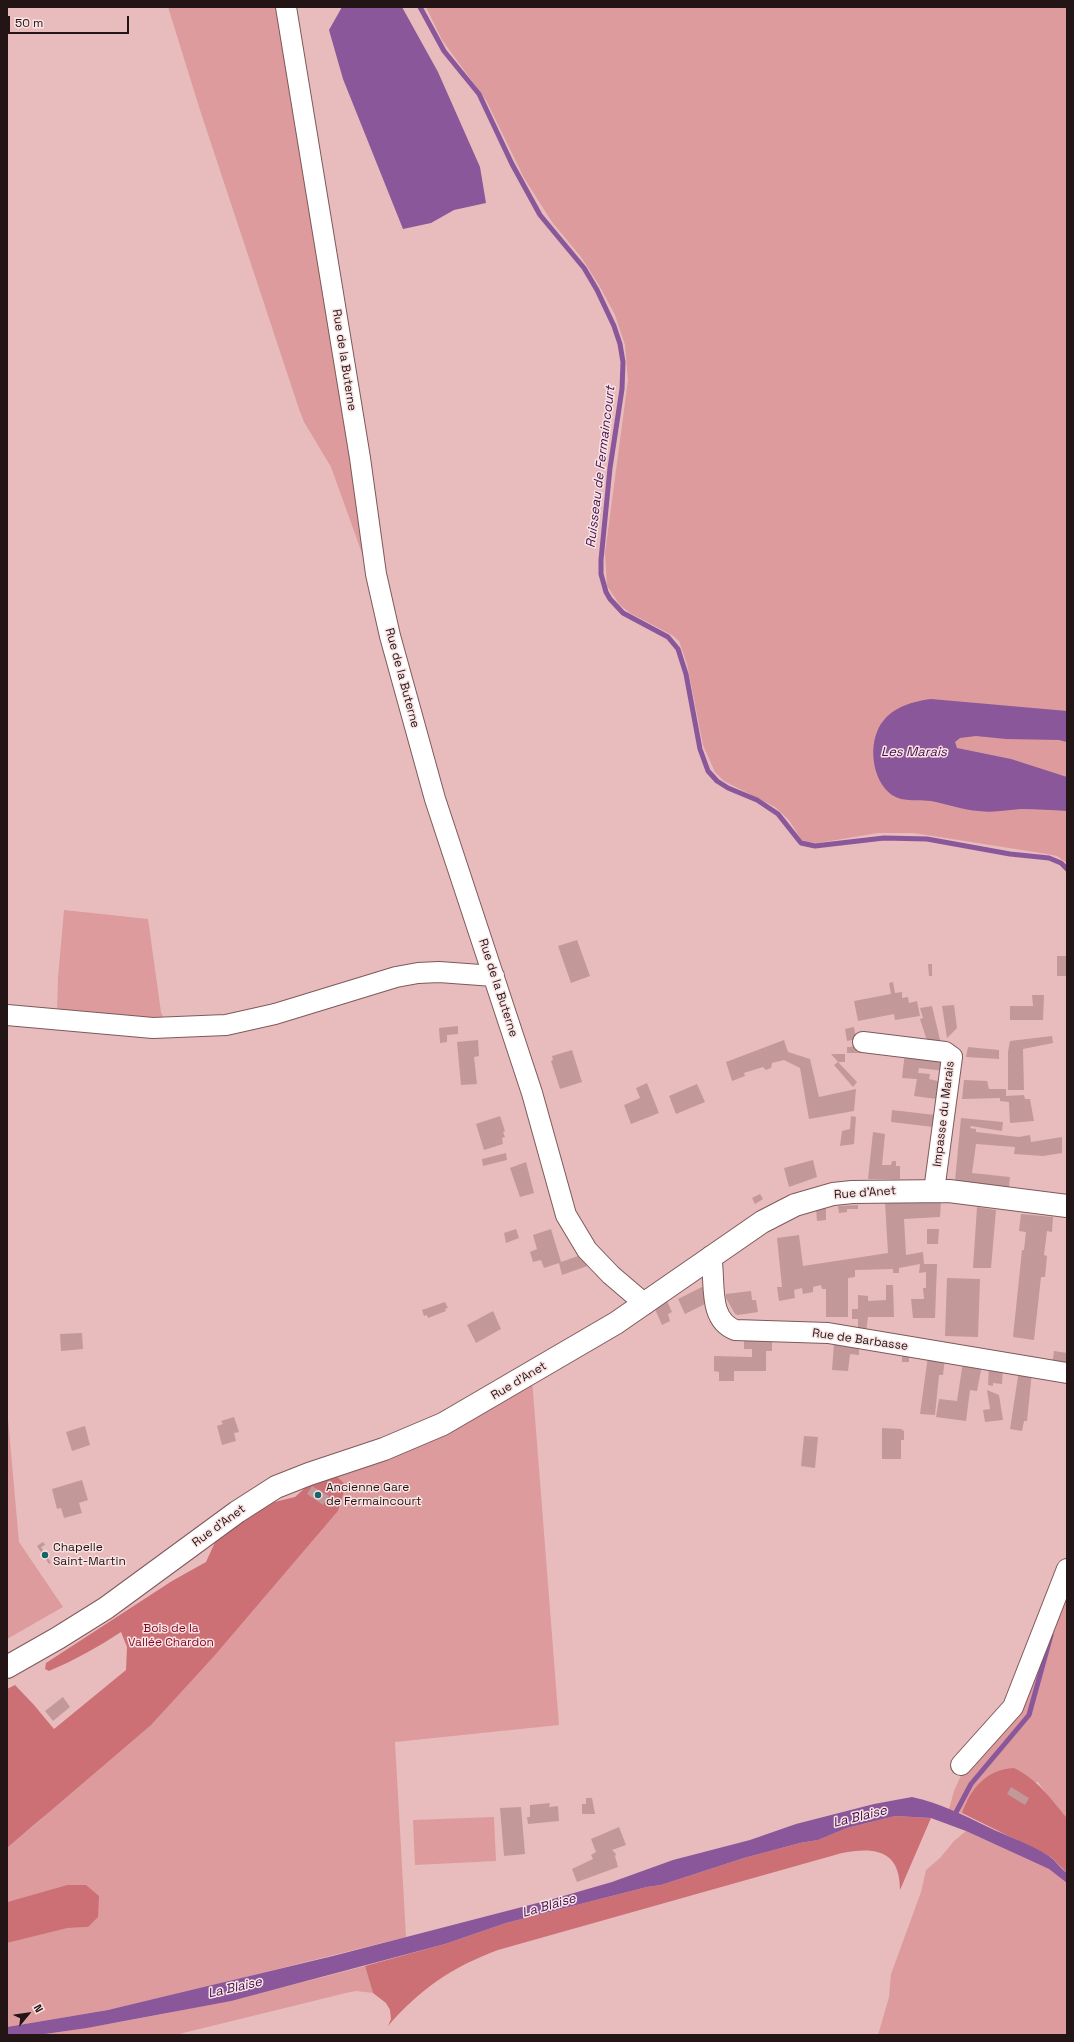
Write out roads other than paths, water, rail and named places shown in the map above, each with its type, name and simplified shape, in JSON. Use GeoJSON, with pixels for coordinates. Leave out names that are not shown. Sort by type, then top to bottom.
{"type":"FeatureCollection","features":[{"type":"Feature","properties":{"kind":"main road","name":"Rue d'Anet"},"geometry":{"type":"LineString","coordinates":[[7,1667],[106,1608],[256,1499],[292,1480],[414,1438],[443,1424],[684,1275],[773,1215],[806,1201],[852,1192],[968,1192],[1067,1206]]}},
{"type":"Feature","properties":{"kind":"street","name":"Rue de la Buterne"},"geometry":{"type":"LineString","coordinates":[[286,7],[382,602],[435,799],[532,1092],[566,1215],[587,1250],[611,1275],[641,1301]]}},
{"type":"Feature","properties":{"kind":"street"},"geometry":{"type":"LineString","coordinates":[[7,1014],[153,1028],[226,1024],[275,1014],[396,977],[418,973],[439,972],[494,976]]}},
{"type":"Feature","properties":{"kind":"street","name":"Impasse du Marais"},"geometry":{"type":"LineString","coordinates":[[863,1042],[945,1052],[952,1057],[934,1191]]}},
{"type":"Feature","properties":{"kind":"street","name":"Rue de Barbasse"},"geometry":{"type":"LineString","coordinates":[[711,1256],[717,1311],[723,1322],[735,1330],[828,1333],[1067,1373]]}},
{"type":"Feature","properties":{"kind":"street"},"geometry":{"type":"LineString","coordinates":[[961,1765],[1014,1707],[1067,1569]]}},
{"type":"Feature","properties":{"kind":"water"},"geometry":{"type":"Polygon","coordinates":[[[342,7],[402,7],[438,72],[480,167],[486,203],[454,210],[431,223],[403,229],[343,79],[329,30],[342,7]]]}},
{"type":"Feature","properties":{"kind":"water","name":"Les Marais"},"geometry":{"type":"Polygon","coordinates":[[[931,699],[1067,711],[1067,742],[1059,740],[1006,739],[976,736],[960,738],[955,742],[957,748],[1011,759],[1067,777],[1067,811],[1021,809],[984,812],[931,801],[901,799],[892,795],[885,789],[876,771],[873,750],[877,732],[881,724],[892,712],[915,702],[931,699]]]}},
{"type":"Feature","properties":{"kind":"water","name":"La Blaise"},"geometry":{"type":"Polygon","coordinates":[[[912,1797],[951,1810],[1042,1852],[1067,1873],[1067,1883],[1049,1869],[966,1831],[931,1818],[895,1816],[847,1828],[818,1840],[800,1843],[744,1858],[661,1885],[647,1887],[506,1923],[445,1944],[231,2001],[87,2028],[38,2035],[7,2035],[7,2027],[108,2010],[333,1956],[553,1899],[612,1882],[673,1860],[750,1840],[796,1824],[874,1804],[912,1797]]]}},
{"type":"Feature","properties":{"kind":"waterway","name":"Ruisseau de Fermaincourt"},"geometry":{"type":"LineString","coordinates":[[420,7],[444,51],[479,94],[512,164],[540,215],[584,268],[597,290],[614,326],[620,344],[623,362],[622,389],[610,468],[601,574],[606,592],[610,599],[623,613],[668,637],[678,649],[686,674],[700,749],[708,771],[717,781],[728,788],[757,800],[778,814],[801,843],[815,846],[884,838],[927,839],[1010,854],[1049,858],[1061,863],[1067,869]]}},
{"type":"Feature","properties":{"kind":"waterway","name":"Ruisseau de Fermaincourt"},"geometry":{"type":"LineString","coordinates":[[953,1818],[971,1784],[1029,1715],[1051,1635]]}},
{"type":"Feature","properties":{"kind":"place","name":"Ancienne Gare de Fermaincourt"},"geometry":{"type":"Point","coordinates":[318,1495]}},
{"type":"Feature","properties":{"kind":"place","name":"Chapelle Saint-Martin"},"geometry":{"type":"Point","coordinates":[45,1555]}},
{"type":"Feature","properties":{"kind":"park label","name":"Bois de la Vallée Chardon"},"geometry":{"type":"Point","coordinates":[171,1636]}}]}
